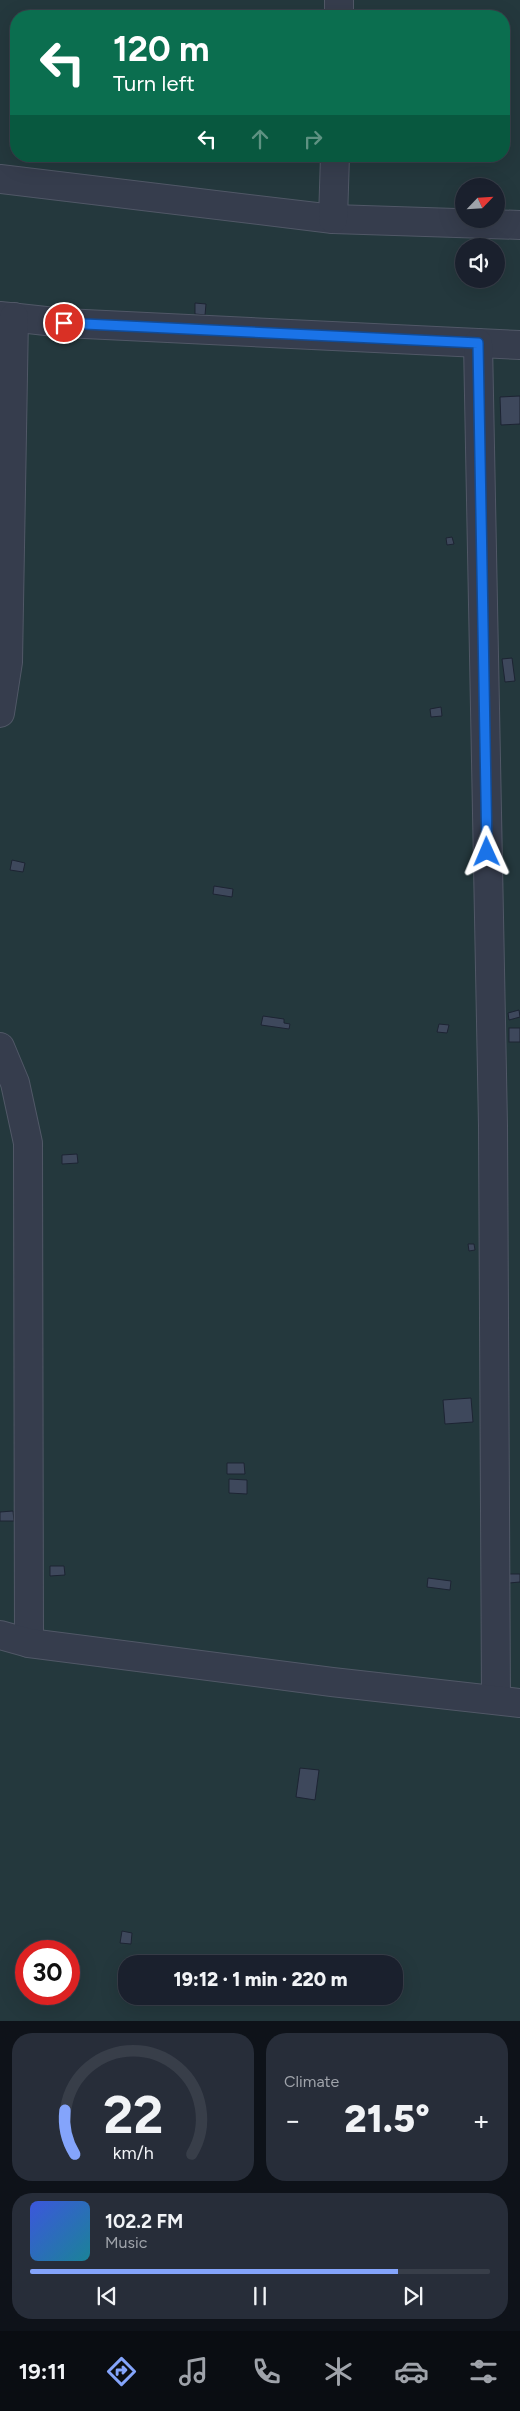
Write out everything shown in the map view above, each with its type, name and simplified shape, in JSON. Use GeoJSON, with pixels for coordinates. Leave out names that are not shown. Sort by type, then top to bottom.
{"type":"FeatureCollection","features":[{"type":"Feature","properties":{"kind":"street"},"geometry":{"type":"LineString","coordinates":[[333,219],[335,162]]}},
{"type":"Feature","properties":{"kind":"street"},"geometry":{"type":"LineString","coordinates":[[0,179],[333,219],[520,225]]}},
{"type":"Feature","properties":{"kind":"street"},"geometry":{"type":"LineString","coordinates":[[0,713],[8,662],[7,316],[64,323],[520,345]]}},
{"type":"Feature","properties":{"kind":"street"},"geometry":{"type":"LineString","coordinates":[[0,1635],[29,1643],[332,1682],[508,1701],[493,1126],[478,343]]}},
{"type":"Feature","properties":{"kind":"street"},"geometry":{"type":"LineString","coordinates":[[0,1047],[15,1083],[28,1143],[29,1643]]}},
{"type":"Feature","properties":{"kind":"green space"},"geometry":{"type":"Polygon","coordinates":[[[0,0],[520,0],[520,2021],[0,2021],[0,0]]]}},
{"type":"Feature","properties":{"kind":"building"},"geometry":{"type":"Polygon","coordinates":[[[195,303],[206,304],[205,315],[195,314],[195,303]]]}},
{"type":"Feature","properties":{"kind":"building"},"geometry":{"type":"Polygon","coordinates":[[[520,396],[520,424],[501,425],[500,397],[520,396]]]}},
{"type":"Feature","properties":{"kind":"building"},"geometry":{"type":"Polygon","coordinates":[[[452,537],[454,544],[447,545],[446,538],[452,537]]]}},
{"type":"Feature","properties":{"kind":"building"},"geometry":{"type":"Polygon","coordinates":[[[512,658],[515,681],[505,682],[502,659],[512,658]]]}},
{"type":"Feature","properties":{"kind":"building"},"geometry":{"type":"Polygon","coordinates":[[[441,707],[442,716],[431,717],[430,709],[441,707]]]}},
{"type":"Feature","properties":{"kind":"building"},"geometry":{"type":"Polygon","coordinates":[[[12,860],[25,863],[23,872],[10,870],[12,860]]]}},
{"type":"Feature","properties":{"kind":"building"},"geometry":{"type":"Polygon","coordinates":[[[214,886],[233,889],[232,897],[213,894],[214,886]]]}},
{"type":"Feature","properties":{"kind":"building"},"geometry":{"type":"Polygon","coordinates":[[[519,1010],[520,1017],[509,1020],[508,1013],[519,1010]]]}},
{"type":"Feature","properties":{"kind":"building"},"geometry":{"type":"Polygon","coordinates":[[[263,1016],[284,1019],[284,1023],[290,1024],[289,1029],[261,1025],[263,1016]]]}},
{"type":"Feature","properties":{"kind":"building"},"geometry":{"type":"Polygon","coordinates":[[[439,1024],[449,1025],[447,1033],[437,1032],[439,1024]]]}},
{"type":"Feature","properties":{"kind":"building"},"geometry":{"type":"Polygon","coordinates":[[[509,1028],[520,1028],[520,1042],[509,1042],[509,1028]]]}},
{"type":"Feature","properties":{"kind":"building"},"geometry":{"type":"Polygon","coordinates":[[[77,1154],[78,1163],[62,1164],[62,1155],[77,1154]]]}},
{"type":"Feature","properties":{"kind":"building"},"geometry":{"type":"Polygon","coordinates":[[[468,1244],[474,1244],[475,1250],[469,1251],[468,1244]]]}},
{"type":"Feature","properties":{"kind":"building"},"geometry":{"type":"Polygon","coordinates":[[[471,1398],[473,1422],[445,1424],[443,1400],[471,1398]]]}},
{"type":"Feature","properties":{"kind":"building"},"geometry":{"type":"Polygon","coordinates":[[[227,1463],[244,1463],[245,1474],[227,1474],[227,1463]]]}},
{"type":"Feature","properties":{"kind":"building"},"geometry":{"type":"Polygon","coordinates":[[[229,1479],[247,1480],[247,1494],[229,1493],[229,1479]]]}},
{"type":"Feature","properties":{"kind":"building"},"geometry":{"type":"Polygon","coordinates":[[[13,1511],[14,1521],[0,1521],[0,1512],[13,1511]]]}},
{"type":"Feature","properties":{"kind":"building"},"geometry":{"type":"Polygon","coordinates":[[[50,1566],[64,1566],[65,1575],[50,1576],[50,1566]]]}},
{"type":"Feature","properties":{"kind":"building"},"geometry":{"type":"Polygon","coordinates":[[[508,1574],[520,1574],[520,1582],[509,1583],[508,1574]]]}},
{"type":"Feature","properties":{"kind":"building"},"geometry":{"type":"Polygon","coordinates":[[[428,1578],[451,1581],[450,1590],[427,1587],[428,1578]]]}},
{"type":"Feature","properties":{"kind":"building"},"geometry":{"type":"Polygon","coordinates":[[[300,1768],[319,1770],[315,1800],[296,1797],[300,1768]]]}},
{"type":"Feature","properties":{"kind":"building"},"geometry":{"type":"Polygon","coordinates":[[[122,1931],[132,1933],[131,1944],[120,1943],[122,1931]]]}},
{"type":"Feature","properties":{"kind":"route"},"geometry":{"type":"LineString","coordinates":[[64,323],[478,343],[487,852]]}}]}
